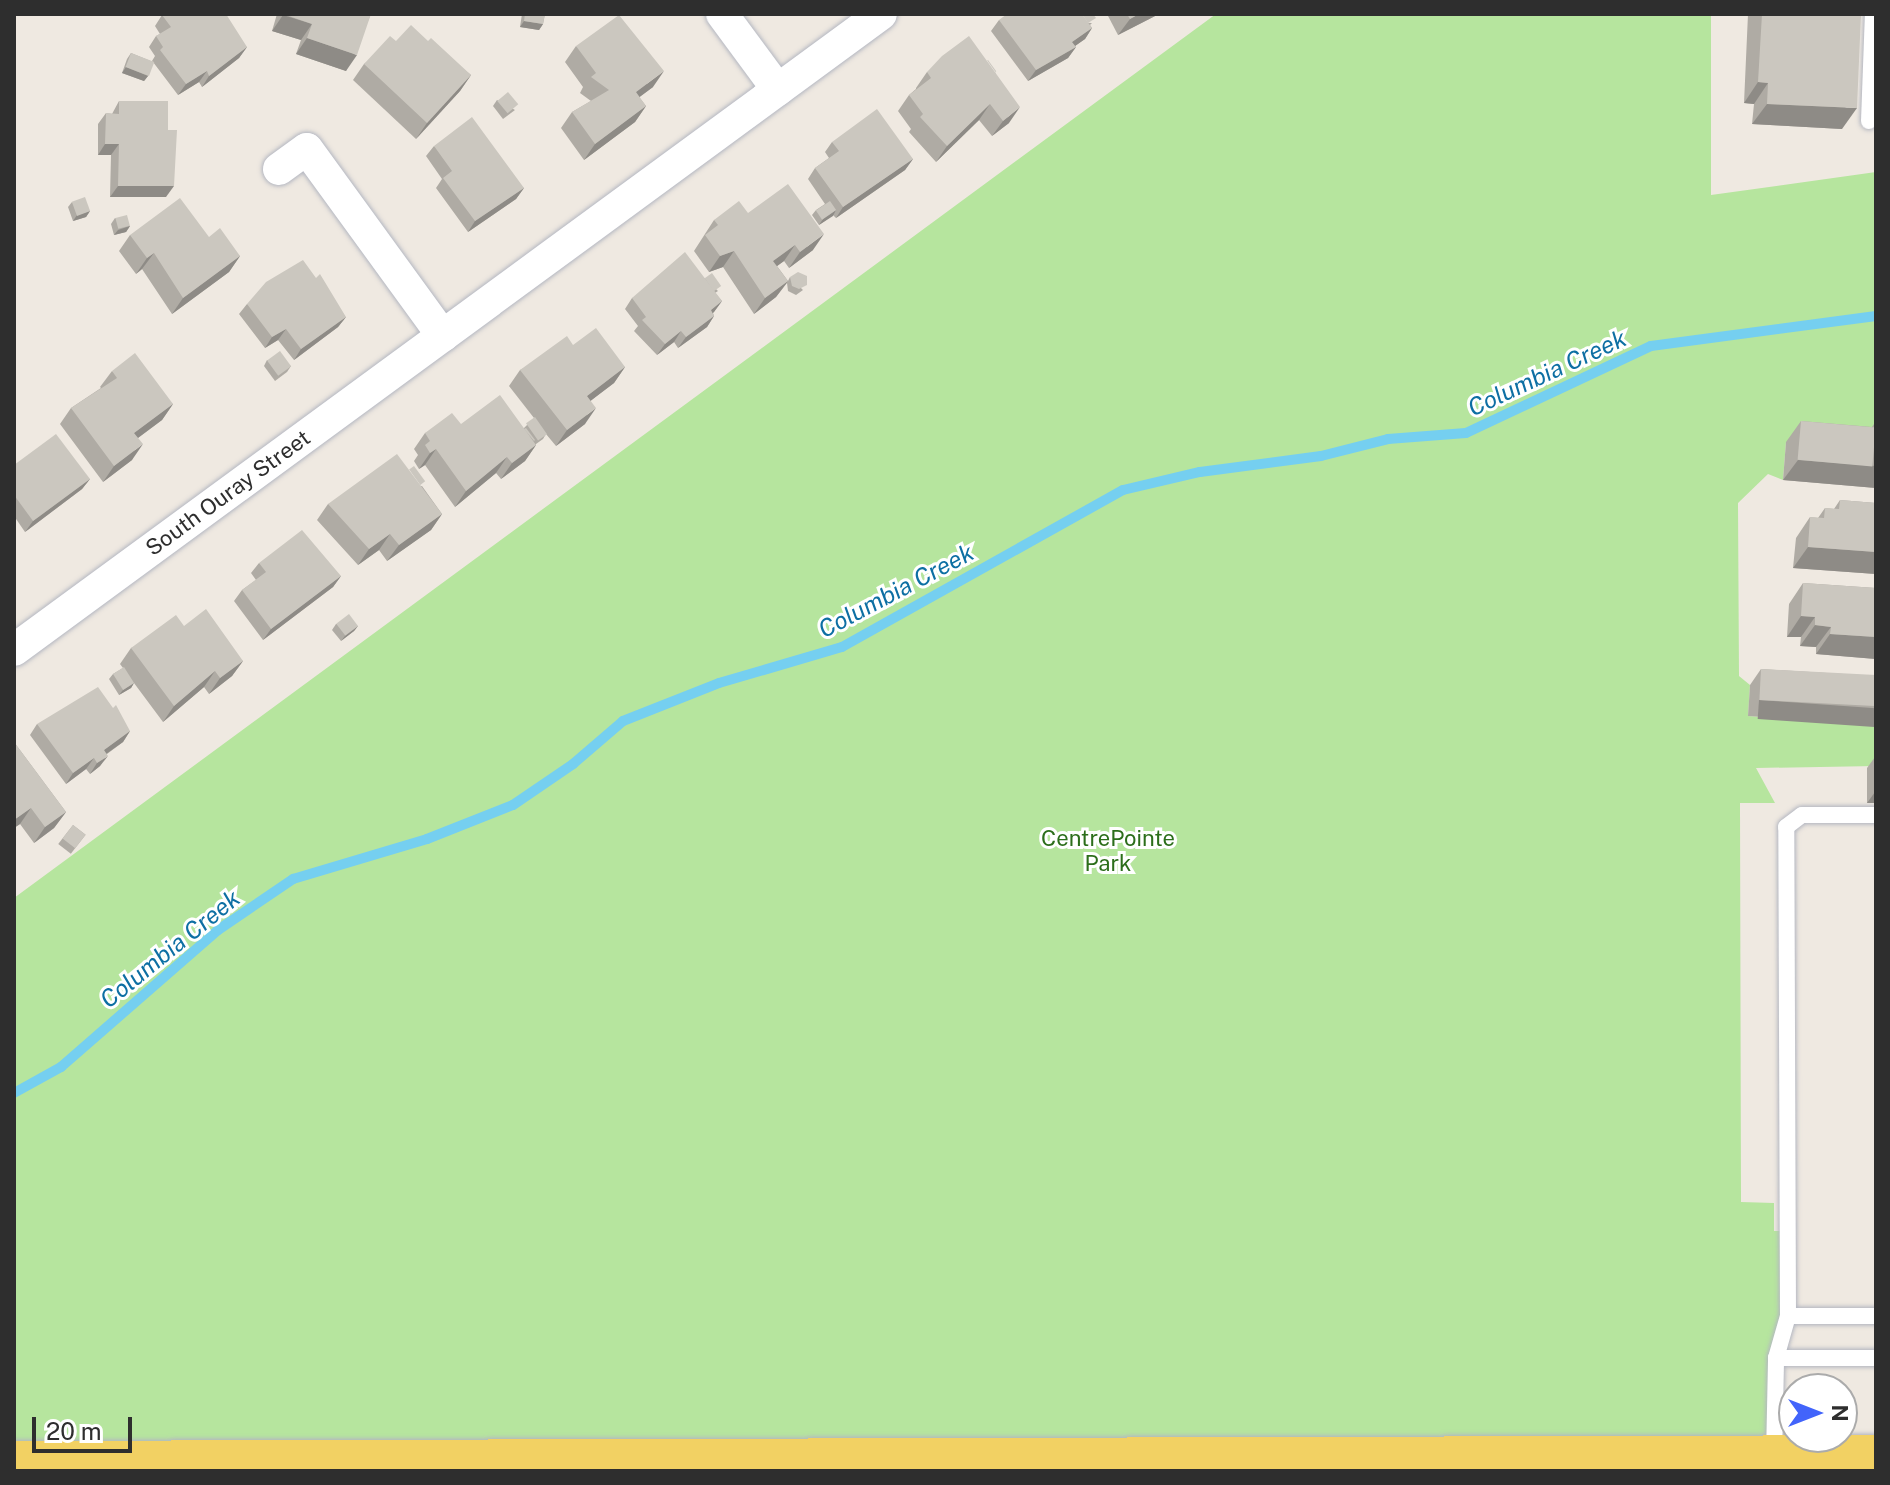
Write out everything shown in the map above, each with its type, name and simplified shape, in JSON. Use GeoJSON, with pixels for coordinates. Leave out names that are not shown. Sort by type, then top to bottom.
{"type":"FeatureCollection","features":[{"type":"Feature","properties":{"kind":"main road"},"geometry":{"type":"LineString","coordinates":[[14,1463],[963,1466],[1797,1462],[1876,1457]]}},
{"type":"Feature","properties":{"kind":"street"},"geometry":{"type":"LineString","coordinates":[[722,14],[778,90]]}},
{"type":"Feature","properties":{"kind":"street","name":"South Ouray Street"},"geometry":{"type":"LineString","coordinates":[[14,650],[881,14]]}},
{"type":"Feature","properties":{"kind":"street"},"geometry":{"type":"LineString","coordinates":[[279,169],[307,149],[443,336]]}},
{"type":"Feature","properties":{"kind":"lane"},"geometry":{"type":"LineString","coordinates":[[1869,121],[1873,14]]}},
{"type":"Feature","properties":{"kind":"lane"},"geometry":{"type":"LineString","coordinates":[[1797,1462],[1776,1358],[1788,1316],[1786,827],[1802,815],[1876,815]]}},
{"type":"Feature","properties":{"kind":"lane"},"geometry":{"type":"LineString","coordinates":[[1788,1316],[1876,1316]]}},
{"type":"Feature","properties":{"kind":"lane"},"geometry":{"type":"LineString","coordinates":[[1776,1358],[1876,1358]]}},
{"type":"Feature","properties":{"kind":"green space","name":"CentrePointe Park"},"geometry":{"type":"Polygon","coordinates":[[[1216,14],[1711,14],[1711,195],[1876,172],[1876,440],[1786,442],[1783,480],[1768,474],[1738,503],[1739,676],[1750,685],[1748,716],[1876,725],[1876,766],[1756,768],[1775,803],[1740,803],[1741,1202],[1774,1203],[1774,1231],[1788,1231],[1774,1457],[14,1462],[14,898],[1216,14]]]}},
{"type":"Feature","properties":{"kind":"building"},"geometry":{"type":"Polygon","coordinates":[[[164,14],[226,14],[247,47],[209,76],[207,71],[186,84],[160,50],[163,47],[156,36],[171,27],[164,14]]]}},
{"type":"Feature","properties":{"kind":"building"},"geometry":{"type":"Polygon","coordinates":[[[283,14],[371,14],[357,55],[307,38],[312,24],[283,14]]]}},
{"type":"Feature","properties":{"kind":"building"},"geometry":{"type":"Polygon","coordinates":[[[525,14],[545,14],[543,24],[524,21],[525,14]]]}},
{"type":"Feature","properties":{"kind":"building"},"geometry":{"type":"Polygon","coordinates":[[[1007,14],[1082,14],[1092,28],[1072,42],[1076,47],[1036,70],[999,20],[1007,14]]]}},
{"type":"Feature","properties":{"kind":"building"},"geometry":{"type":"Polygon","coordinates":[[[1082,14],[1093,14],[1096,18],[1088,23],[1082,14]]]}},
{"type":"Feature","properties":{"kind":"building"},"geometry":{"type":"Polygon","coordinates":[[[1762,14],[1861,14],[1857,108],[1767,104],[1768,83],[1758,82],[1762,14]]]}},
{"type":"Feature","properties":{"kind":"building"},"geometry":{"type":"Polygon","coordinates":[[[619,15],[664,71],[636,92],[646,106],[595,144],[572,112],[609,90],[591,77],[596,73],[576,46],[619,15]]]}},
{"type":"Feature","properties":{"kind":"building"},"geometry":{"type":"Polygon","coordinates":[[[411,25],[428,41],[431,38],[471,75],[427,123],[364,64],[390,36],[396,41],[411,25]]]}},
{"type":"Feature","properties":{"kind":"building"},"geometry":{"type":"Polygon","coordinates":[[[969,36],[1020,107],[1003,121],[990,104],[947,146],[920,117],[923,114],[909,95],[931,78],[927,72],[942,56],[969,36]]]}},
{"type":"Feature","properties":{"kind":"building"},"geometry":{"type":"Polygon","coordinates":[[[131,53],[154,62],[149,76],[126,67],[131,53]]]}},
{"type":"Feature","properties":{"kind":"building"},"geometry":{"type":"Polygon","coordinates":[[[508,92],[518,104],[508,113],[497,101],[508,92]]]}},
{"type":"Feature","properties":{"kind":"building"},"geometry":{"type":"Polygon","coordinates":[[[119,101],[168,101],[168,130],[177,130],[174,186],[118,186],[119,144],[105,144],[106,113],[119,114],[119,101]]]}},
{"type":"Feature","properties":{"kind":"building"},"geometry":{"type":"Polygon","coordinates":[[[877,109],[913,159],[843,207],[815,168],[839,151],[832,142],[877,109]]]}},
{"type":"Feature","properties":{"kind":"building"},"geometry":{"type":"Polygon","coordinates":[[[472,117],[524,188],[475,221],[443,178],[452,171],[434,146],[472,117]]]}},
{"type":"Feature","properties":{"kind":"building"},"geometry":{"type":"Polygon","coordinates":[[[788,184],[824,234],[800,252],[795,245],[773,261],[788,281],[765,298],[734,251],[720,256],[705,235],[718,225],[714,220],[739,201],[748,213],[788,184]]]}},
{"type":"Feature","properties":{"kind":"building"},"geometry":{"type":"Polygon","coordinates":[[[85,197],[90,211],[77,216],[72,202],[85,197]]]}},
{"type":"Feature","properties":{"kind":"building"},"geometry":{"type":"Polygon","coordinates":[[[180,198],[209,237],[220,228],[240,256],[183,298],[154,253],[147,258],[130,235],[180,198]]]}},
{"type":"Feature","properties":{"kind":"building"},"geometry":{"type":"Polygon","coordinates":[[[830,201],[836,210],[822,220],[816,211],[830,201]]]}},
{"type":"Feature","properties":{"kind":"building"},"geometry":{"type":"Polygon","coordinates":[[[127,215],[130,226],[118,229],[115,218],[127,215]]]}},
{"type":"Feature","properties":{"kind":"building"},"geometry":{"type":"Polygon","coordinates":[[[685,252],[722,301],[711,310],[714,316],[686,337],[681,331],[665,344],[642,320],[646,317],[632,298],[685,252]]]}},
{"type":"Feature","properties":{"kind":"building"},"geometry":{"type":"Polygon","coordinates":[[[303,260],[316,278],[320,274],[346,317],[301,349],[286,329],[272,337],[247,304],[266,282],[303,260]]]}},
{"type":"Feature","properties":{"kind":"building"},"geometry":{"type":"Polygon","coordinates":[[[798,272],[807,276],[807,285],[799,289],[792,286],[790,277],[798,272]]]}},
{"type":"Feature","properties":{"kind":"building"},"geometry":{"type":"Polygon","coordinates":[[[712,273],[721,286],[714,291],[705,278],[712,273]]]}},
{"type":"Feature","properties":{"kind":"building"},"geometry":{"type":"Polygon","coordinates":[[[596,328],[625,367],[587,396],[596,408],[567,430],[520,370],[567,336],[573,345],[596,328]]]}},
{"type":"Feature","properties":{"kind":"building"},"geometry":{"type":"Polygon","coordinates":[[[280,351],[291,366],[278,376],[267,360],[280,351]]]}},
{"type":"Feature","properties":{"kind":"building"},"geometry":{"type":"Polygon","coordinates":[[[135,353],[173,404],[134,433],[143,444],[114,466],[71,408],[117,378],[112,371],[135,353]]]}},
{"type":"Feature","properties":{"kind":"building"},"geometry":{"type":"Polygon","coordinates":[[[500,395],[536,445],[512,463],[507,457],[466,491],[436,449],[430,453],[425,445],[430,441],[425,433],[452,413],[461,424],[500,395]]]}},
{"type":"Feature","properties":{"kind":"building"},"geometry":{"type":"Polygon","coordinates":[[[535,417],[547,434],[538,441],[526,423],[535,417]]]}},
{"type":"Feature","properties":{"kind":"building"},"geometry":{"type":"Polygon","coordinates":[[[1801,421],[1876,428],[1872,466],[1798,460],[1801,421]]]}},
{"type":"Feature","properties":{"kind":"building"},"geometry":{"type":"Polygon","coordinates":[[[56,434],[90,479],[33,521],[14,495],[14,465],[56,434]]]}},
{"type":"Feature","properties":{"kind":"building"},"geometry":{"type":"Polygon","coordinates":[[[397,454],[442,514],[399,545],[390,534],[369,549],[328,504],[397,454]]]}},
{"type":"Feature","properties":{"kind":"building"},"geometry":{"type":"Polygon","coordinates":[[[414,466],[425,481],[420,485],[409,470],[414,466]]]}},
{"type":"Feature","properties":{"kind":"building"},"geometry":{"type":"Polygon","coordinates":[[[1840,500],[1876,503],[1876,552],[1808,547],[1810,517],[1824,518],[1825,508],[1839,509],[1840,500]]]}},
{"type":"Feature","properties":{"kind":"building"},"geometry":{"type":"Polygon","coordinates":[[[302,530],[341,576],[271,629],[242,590],[266,572],[259,563],[302,530]]]}},
{"type":"Feature","properties":{"kind":"building"},"geometry":{"type":"Polygon","coordinates":[[[1803,583],[1876,588],[1876,637],[1830,634],[1831,627],[1815,625],[1815,617],[1801,616],[1803,583]]]}},
{"type":"Feature","properties":{"kind":"building"},"geometry":{"type":"Polygon","coordinates":[[[206,609],[243,661],[220,678],[215,671],[174,706],[131,648],[176,615],[184,626],[206,609]]]}},
{"type":"Feature","properties":{"kind":"building"},"geometry":{"type":"Polygon","coordinates":[[[349,614],[358,626],[345,636],[336,624],[349,614]]]}},
{"type":"Feature","properties":{"kind":"building"},"geometry":{"type":"Polygon","coordinates":[[[124,667],[134,683],[123,690],[113,674],[124,667]]]}},
{"type":"Feature","properties":{"kind":"building"},"geometry":{"type":"Polygon","coordinates":[[[1761,669],[1876,675],[1874,706],[1759,700],[1761,669]]]}},
{"type":"Feature","properties":{"kind":"building"},"geometry":{"type":"Polygon","coordinates":[[[98,687],[113,708],[116,705],[130,731],[104,750],[108,756],[97,763],[94,758],[73,773],[37,724],[98,687]]]}},
{"type":"Feature","properties":{"kind":"building"},"geometry":{"type":"Polygon","coordinates":[[[14,742],[66,812],[45,827],[31,808],[14,820],[14,742]]]}},
{"type":"Feature","properties":{"kind":"building"},"geometry":{"type":"Polygon","coordinates":[[[73,825],[86,835],[75,848],[63,838],[73,825]]]}},
{"type":"Feature","properties":{"kind":"waterway","name":"Columbia Creek"},"geometry":{"type":"LineString","coordinates":[[14,1093],[61,1067],[218,930],[293,879],[427,839],[513,805],[573,764],[623,721],[719,683],[842,647],[1123,490],[1200,472],[1321,456],[1388,439],[1466,433],[1651,346],[1876,316]]}}]}
